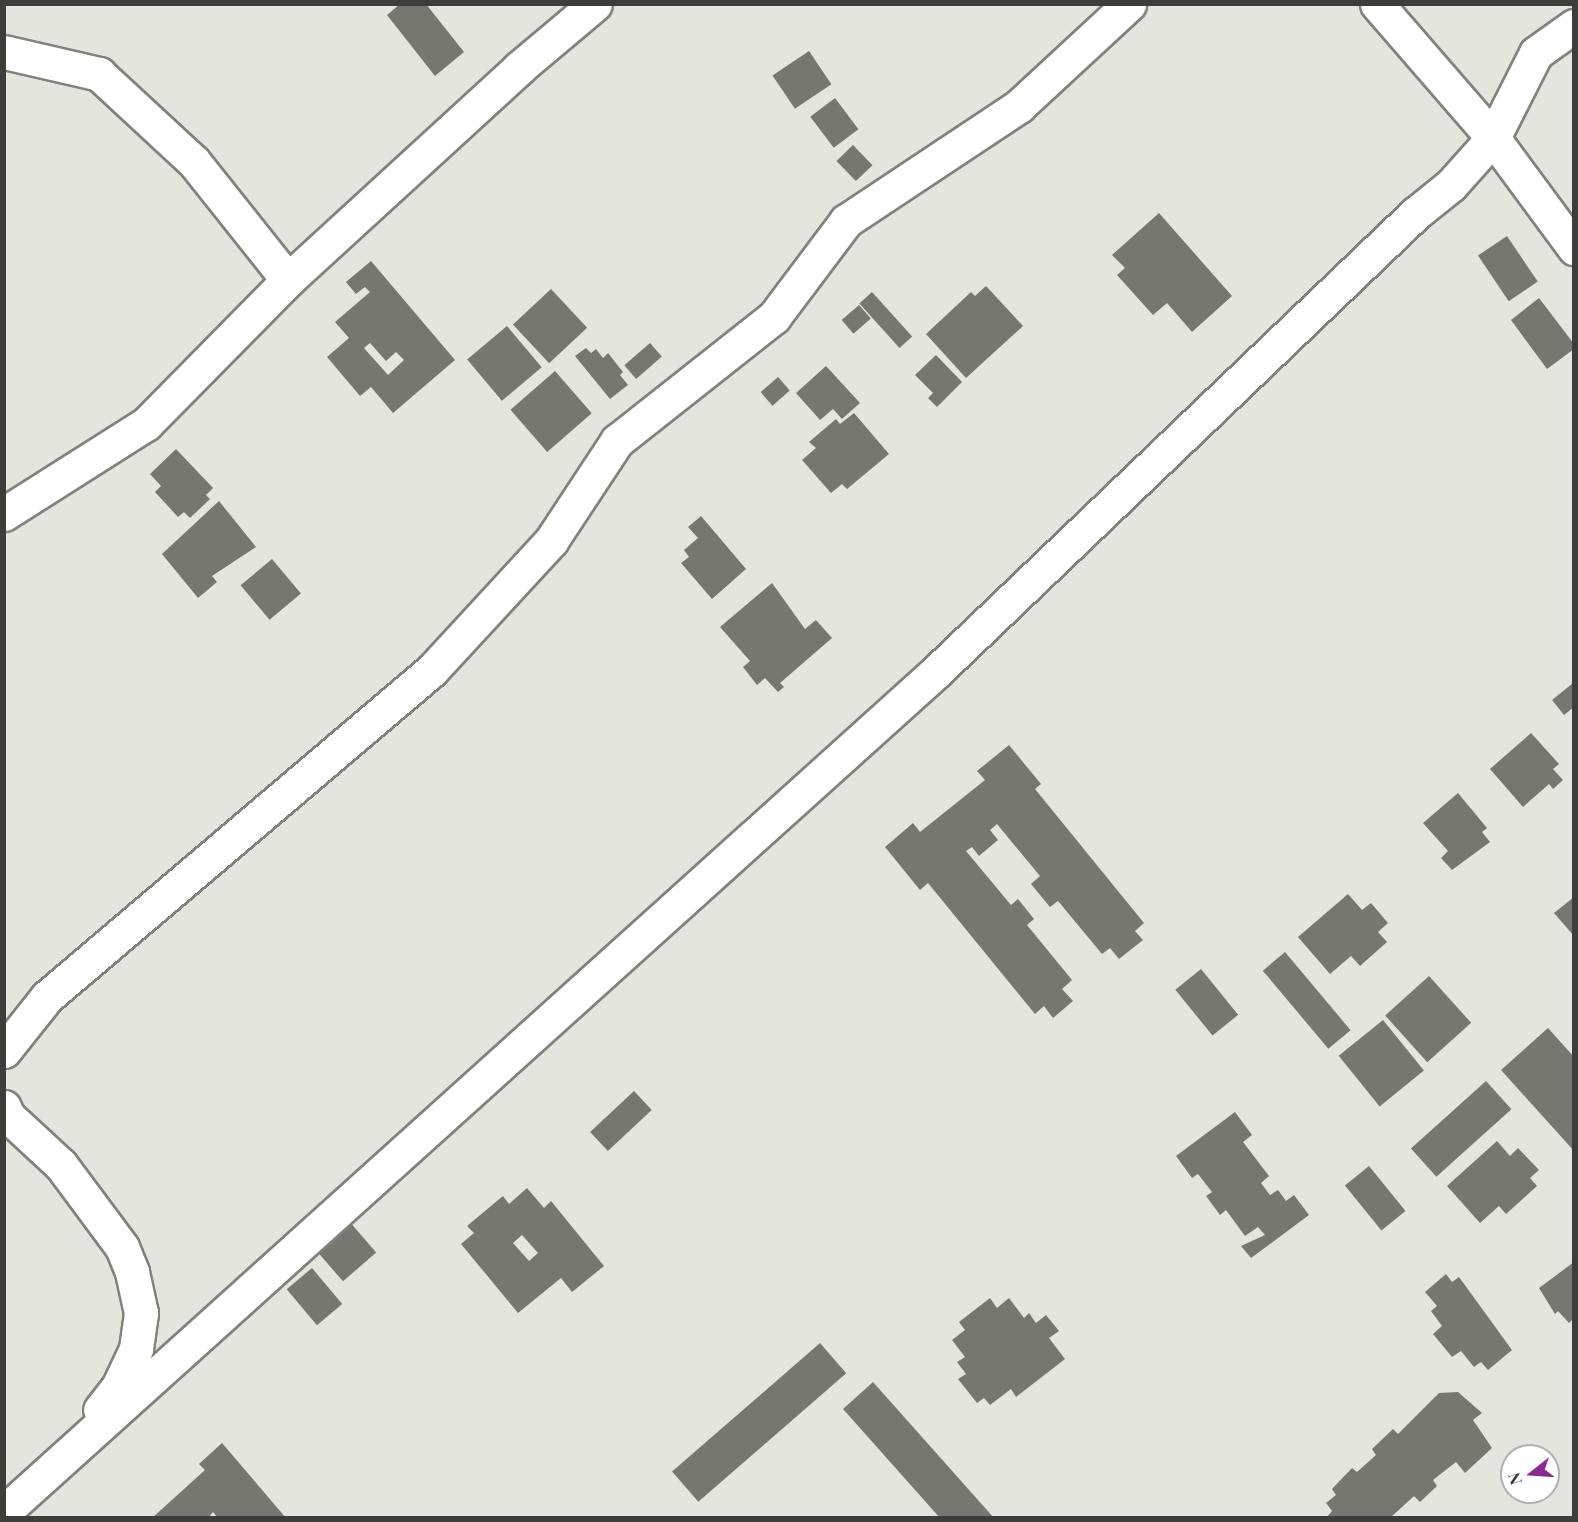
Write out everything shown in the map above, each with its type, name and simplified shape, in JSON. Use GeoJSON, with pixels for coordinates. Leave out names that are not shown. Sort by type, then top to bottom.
{"type":"FeatureCollection","features":[{"type":"Feature","properties":{"kind":"street"},"geometry":{"type":"LineString","coordinates":[[4,514],[146,424],[288,280],[519,68],[595,4]]}},
{"type":"Feature","properties":{"kind":"street"},"geometry":{"type":"LineString","coordinates":[[4,1051],[56,989],[432,670],[551,541],[617,441],[774,317],[846,221],[1019,106],[1129,4]]}},
{"type":"Feature","properties":{"kind":"street"},"geometry":{"type":"LineString","coordinates":[[1377,4],[1494,138],[1574,248]]}},
{"type":"Feature","properties":{"kind":"street"},"geometry":{"type":"LineString","coordinates":[[4,1512],[938,670],[1415,214],[1451,185],[1494,138],[1536,53],[1574,26]]}},
{"type":"Feature","properties":{"kind":"street"},"geometry":{"type":"LineString","coordinates":[[4,52],[99,74],[194,162],[288,280]]}},
{"type":"Feature","properties":{"kind":"street"},"geometry":{"type":"LineString","coordinates":[[6,1112],[61,1165],[122,1247],[132,1272],[141,1313],[136,1349],[86,1438]]}},
{"type":"Feature","properties":{"kind":"building"},"geometry":{"type":"Polygon","coordinates":[[[400,4],[426,4],[464,52],[435,76],[387,15],[400,4]]]}},
{"type":"Feature","properties":{"kind":"building"},"geometry":{"type":"Polygon","coordinates":[[[809,51],[831,84],[795,109],[773,76],[809,51]]]}},
{"type":"Feature","properties":{"kind":"building"},"geometry":{"type":"Polygon","coordinates":[[[835,98],[858,129],[834,148],[810,117],[835,98]]]}},
{"type":"Feature","properties":{"kind":"building"},"geometry":{"type":"Polygon","coordinates":[[[853,145],[872,165],[856,181],[836,161],[853,145]]]}},
{"type":"Feature","properties":{"kind":"building"},"geometry":{"type":"Polygon","coordinates":[[[1159,213],[1232,296],[1192,332],[1167,303],[1153,315],[1117,275],[1125,268],[1112,255],[1159,213]]]}},
{"type":"Feature","properties":{"kind":"building"},"geometry":{"type":"Polygon","coordinates":[[[1507,236],[1538,282],[1509,301],[1478,256],[1507,236]]]}},
{"type":"Feature","properties":{"kind":"building"},"geometry":{"type":"Polygon","coordinates":[[[371,261],[455,360],[393,413],[371,387],[360,396],[327,357],[349,338],[335,322],[370,292],[365,287],[356,294],[346,282],[371,261]],[[370,343],[364,348],[388,375],[404,360],[396,352],[386,361],[370,343]]]}},
{"type":"Feature","properties":{"kind":"building"},"geometry":{"type":"Polygon","coordinates":[[[986,286],[1023,326],[966,378],[926,334],[971,292],[975,296],[986,286]]]}},
{"type":"Feature","properties":{"kind":"building"},"geometry":{"type":"Polygon","coordinates":[[[551,289],[587,328],[549,363],[513,324],[551,289]]]}},
{"type":"Feature","properties":{"kind":"building"},"geometry":{"type":"Polygon","coordinates":[[[872,292],[912,337],[900,348],[859,303],[872,292]]]}},
{"type":"Feature","properties":{"kind":"building"},"geometry":{"type":"Polygon","coordinates":[[[1539,298],[1574,344],[1574,349],[1547,369],[1511,320],[1539,298]]]}},
{"type":"Feature","properties":{"kind":"building"},"geometry":{"type":"Polygon","coordinates":[[[859,305],[871,319],[853,334],[842,320],[859,305]]]}},
{"type":"Feature","properties":{"kind":"building"},"geometry":{"type":"Polygon","coordinates":[[[507,326],[542,367],[502,401],[467,359],[507,326]]]}},
{"type":"Feature","properties":{"kind":"building"},"geometry":{"type":"Polygon","coordinates":[[[650,343],[662,357],[636,379],[624,365],[650,343]]]}},
{"type":"Feature","properties":{"kind":"building"},"geometry":{"type":"Polygon","coordinates":[[[586,348],[591,353],[596,349],[603,358],[608,353],[623,372],[620,375],[628,385],[610,399],[575,356],[586,348]]]}},
{"type":"Feature","properties":{"kind":"building"},"geometry":{"type":"Polygon","coordinates":[[[936,355],[962,382],[937,407],[928,398],[933,393],[915,375],[936,355]]]}},
{"type":"Feature","properties":{"kind":"building"},"geometry":{"type":"Polygon","coordinates":[[[826,366],[860,403],[842,419],[833,409],[820,420],[796,393],[826,366]]]}},
{"type":"Feature","properties":{"kind":"building"},"geometry":{"type":"Polygon","coordinates":[[[555,371],[592,413],[547,452],[510,410],[555,371]]]}},
{"type":"Feature","properties":{"kind":"building"},"geometry":{"type":"Polygon","coordinates":[[[778,377],[790,391],[772,406],[761,392],[778,377]]]}},
{"type":"Feature","properties":{"kind":"building"},"geometry":{"type":"Polygon","coordinates":[[[854,413],[889,454],[847,489],[842,484],[831,493],[802,460],[816,448],[809,442],[836,419],[840,424],[854,413]]]}},
{"type":"Feature","properties":{"kind":"building"},"geometry":{"type":"Polygon","coordinates":[[[176,449],[213,488],[206,495],[210,499],[190,518],[184,512],[178,517],[155,492],[161,486],[150,474],[176,449]]]}},
{"type":"Feature","properties":{"kind":"building"},"geometry":{"type":"Polygon","coordinates":[[[219,501],[256,547],[212,576],[217,582],[198,598],[162,554],[219,501]]]}},
{"type":"Feature","properties":{"kind":"building"},"geometry":{"type":"Polygon","coordinates":[[[701,516],[746,569],[712,599],[681,563],[689,557],[684,550],[698,538],[688,527],[701,516]]]}},
{"type":"Feature","properties":{"kind":"building"},"geometry":{"type":"Polygon","coordinates":[[[272,559],[301,593],[270,620],[241,585],[272,559]]]}},
{"type":"Feature","properties":{"kind":"building"},"geometry":{"type":"Polygon","coordinates":[[[772,583],[805,629],[816,620],[832,638],[780,683],[784,687],[778,692],[765,678],[757,685],[743,667],[750,661],[720,627],[772,583]]]}},
{"type":"Feature","properties":{"kind":"building"},"geometry":{"type":"Polygon","coordinates":[[[1573,683],[1574,707],[1564,715],[1552,700],[1573,683]]]}},
{"type":"Feature","properties":{"kind":"building"},"geometry":{"type":"Polygon","coordinates":[[[1531,733],[1559,764],[1553,769],[1563,780],[1553,789],[1549,784],[1523,807],[1490,769],[1531,733]]]}},
{"type":"Feature","properties":{"kind":"building"},"geometry":{"type":"Polygon","coordinates":[[[1009,745],[1041,784],[1035,789],[1144,923],[1135,931],[1143,940],[1119,959],[1110,948],[1102,954],[1058,901],[1050,907],[1031,884],[1040,876],[997,824],[990,830],[998,840],[979,856],[972,847],[966,851],[1011,905],[1018,899],[1034,919],[1027,925],[1072,980],[1062,989],[1073,1001],[1053,1018],[1044,1006],[1035,1014],[928,883],[920,890],[885,847],[913,823],[920,832],[985,780],[977,771],[1009,745]]]}},
{"type":"Feature","properties":{"kind":"building"},"geometry":{"type":"Polygon","coordinates":[[[1458,793],[1487,828],[1482,832],[1490,842],[1452,870],[1441,858],[1448,851],[1423,823],[1458,793]]]}},
{"type":"Feature","properties":{"kind":"building"},"geometry":{"type":"Polygon","coordinates":[[[1348,894],[1362,910],[1371,903],[1388,923],[1378,932],[1387,942],[1360,966],[1351,956],[1330,974],[1298,937],[1348,894]]]}},
{"type":"Feature","properties":{"kind":"building"},"geometry":{"type":"Polygon","coordinates":[[[1574,897],[1574,936],[1554,913],[1574,897]]]}},
{"type":"Feature","properties":{"kind":"building"},"geometry":{"type":"Polygon","coordinates":[[[1285,952],[1351,1030],[1328,1049],[1263,971],[1285,952]]]}},
{"type":"Feature","properties":{"kind":"building"},"geometry":{"type":"Polygon","coordinates":[[[1201,969],[1238,1015],[1212,1036],[1175,990],[1201,969]]]}},
{"type":"Feature","properties":{"kind":"building"},"geometry":{"type":"Polygon","coordinates":[[[1429,976],[1471,1023],[1427,1062],[1385,1015],[1429,976]]]}},
{"type":"Feature","properties":{"kind":"building"},"geometry":{"type":"Polygon","coordinates":[[[1383,1020],[1424,1071],[1380,1106],[1339,1056],[1383,1020]]]}},
{"type":"Feature","properties":{"kind":"building"},"geometry":{"type":"Polygon","coordinates":[[[1548,1028],[1574,1057],[1574,1151],[1501,1070],[1548,1028]]]}},
{"type":"Feature","properties":{"kind":"building"},"geometry":{"type":"Polygon","coordinates":[[[1486,1081],[1511,1109],[1436,1177],[1411,1149],[1486,1081]]]}},
{"type":"Feature","properties":{"kind":"building"},"geometry":{"type":"Polygon","coordinates":[[[634,1091],[652,1110],[608,1151],[590,1132],[634,1091]]]}},
{"type":"Feature","properties":{"kind":"building"},"geometry":{"type":"Polygon","coordinates":[[[1235,1112],[1252,1135],[1243,1142],[1269,1176],[1261,1183],[1270,1195],[1278,1190],[1286,1201],[1294,1195],[1309,1215],[1251,1258],[1241,1246],[1265,1235],[1258,1227],[1245,1236],[1226,1210],[1220,1215],[1206,1196],[1212,1192],[1198,1174],[1192,1178],[1176,1156],[1235,1112]]]}},
{"type":"Feature","properties":{"kind":"building"},"geometry":{"type":"Polygon","coordinates":[[[1497,1141],[1510,1156],[1518,1148],[1539,1170],[1530,1178],[1537,1186],[1506,1214],[1499,1206],[1480,1223],[1447,1186],[1497,1141]]]}},
{"type":"Feature","properties":{"kind":"building"},"geometry":{"type":"Polygon","coordinates":[[[1369,1166],[1406,1211],[1381,1231],[1345,1186],[1369,1166]]]}},
{"type":"Feature","properties":{"kind":"building"},"geometry":{"type":"Polygon","coordinates":[[[527,1188],[544,1208],[551,1201],[604,1266],[572,1292],[561,1278],[518,1313],[461,1244],[474,1233],[467,1226],[503,1196],[509,1204],[527,1188]],[[522,1235],[513,1243],[529,1261],[538,1253],[522,1235]]]}},
{"type":"Feature","properties":{"kind":"building"},"geometry":{"type":"Polygon","coordinates":[[[348,1220],[376,1252],[343,1281],[315,1249],[348,1220]]]}},
{"type":"Feature","properties":{"kind":"building"},"geometry":{"type":"Polygon","coordinates":[[[1574,1262],[1574,1318],[1569,1323],[1558,1311],[1555,1314],[1539,1288],[1574,1262]]]}},
{"type":"Feature","properties":{"kind":"building"},"geometry":{"type":"Polygon","coordinates":[[[312,1268],[342,1304],[317,1325],[287,1289],[312,1268]]]}},
{"type":"Feature","properties":{"kind":"building"},"geometry":{"type":"Polygon","coordinates":[[[1446,1274],[1452,1282],[1459,1277],[1512,1350],[1488,1370],[1481,1362],[1474,1367],[1461,1351],[1452,1357],[1433,1334],[1442,1326],[1431,1311],[1437,1306],[1425,1292],[1446,1274]]]}},
{"type":"Feature","properties":{"kind":"building"},"geometry":{"type":"Polygon","coordinates":[[[990,1298],[997,1308],[1009,1298],[1024,1318],[1029,1313],[1036,1323],[1046,1315],[1059,1331],[1049,1338],[1065,1359],[1016,1397],[1011,1389],[990,1405],[984,1398],[977,1403],[958,1379],[966,1374],[957,1362],[965,1357],[952,1340],[965,1330],[959,1322],[990,1298]]]}},
{"type":"Feature","properties":{"kind":"building"},"geometry":{"type":"Polygon","coordinates":[[[820,1343],[846,1373],[698,1502],[672,1472],[820,1343]]]}},
{"type":"Feature","properties":{"kind":"building"},"geometry":{"type":"Polygon","coordinates":[[[873,1382],[994,1518],[940,1518],[843,1409],[873,1382]]]}},
{"type":"Feature","properties":{"kind":"building"},"geometry":{"type":"Polygon","coordinates":[[[1458,1392],[1482,1413],[1473,1420],[1492,1448],[1465,1473],[1456,1462],[1433,1480],[1437,1486],[1420,1502],[1414,1496],[1390,1518],[1326,1518],[1332,1511],[1326,1503],[1336,1495],[1332,1489],[1352,1468],[1357,1472],[1376,1455],[1372,1449],[1393,1429],[1398,1434],[1439,1393],[1458,1392]]]}},
{"type":"Feature","properties":{"kind":"building"},"geometry":{"type":"Polygon","coordinates":[[[222,1443],[286,1518],[218,1518],[213,1512],[208,1518],[152,1518],[205,1470],[199,1464],[222,1443]]]}}]}
